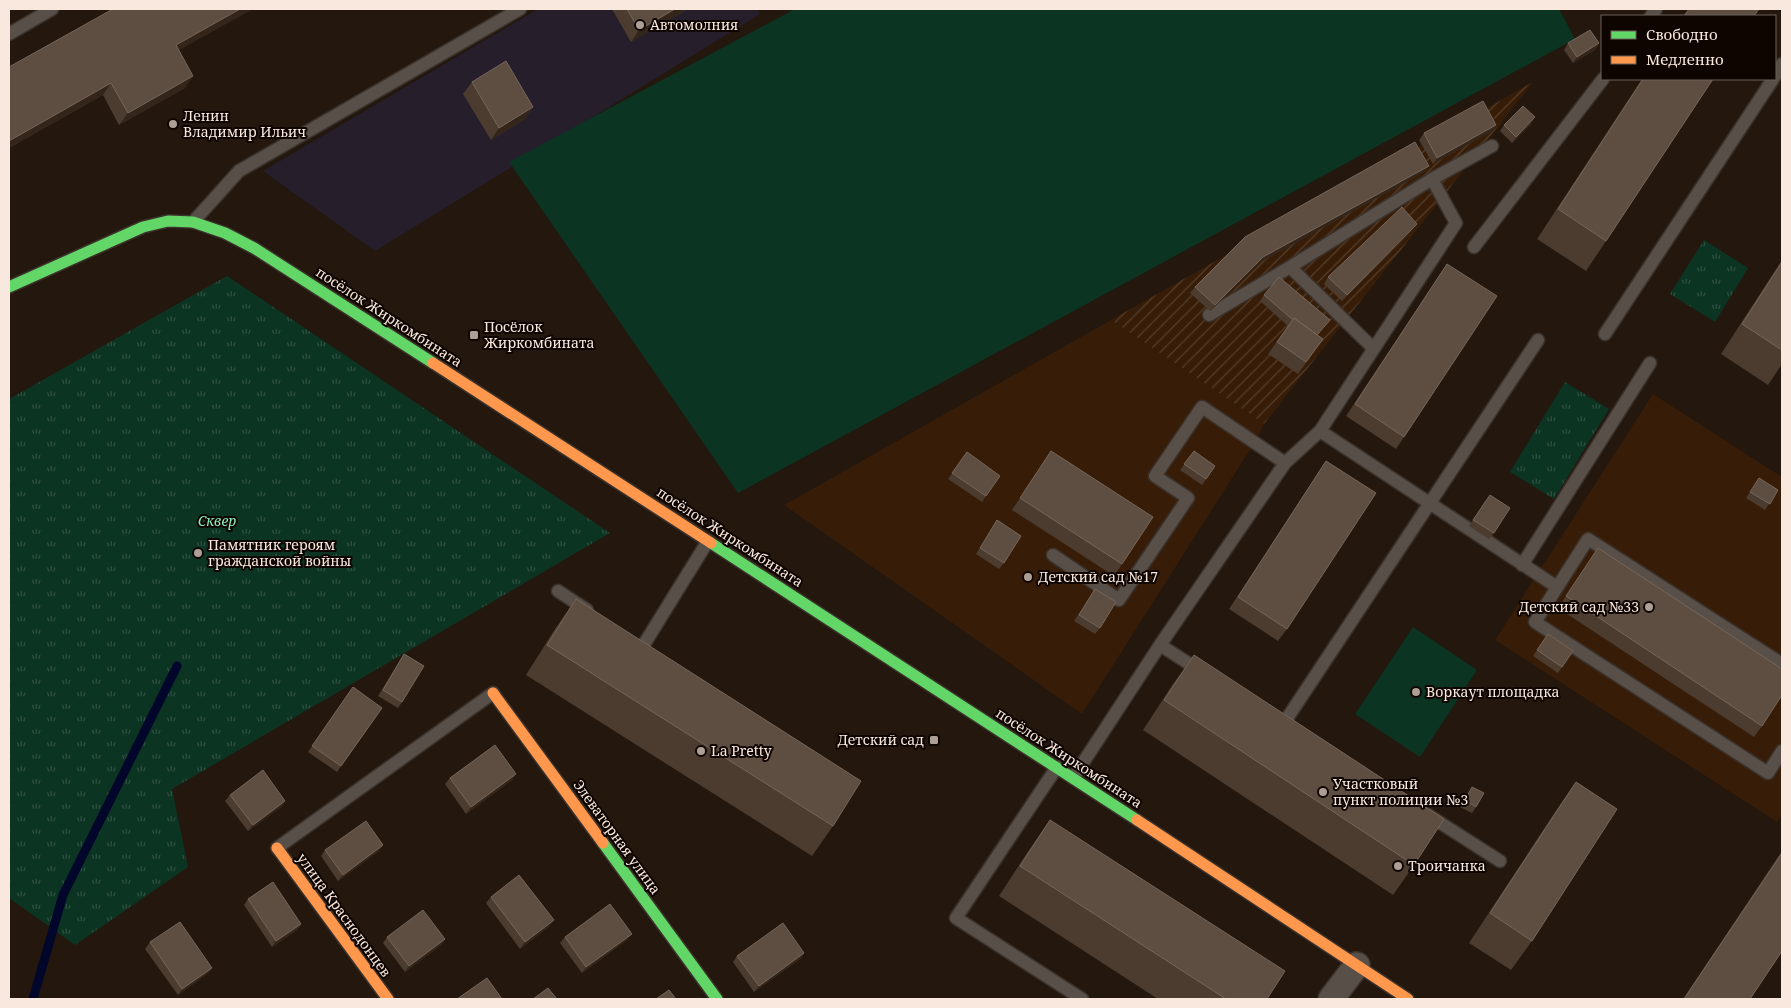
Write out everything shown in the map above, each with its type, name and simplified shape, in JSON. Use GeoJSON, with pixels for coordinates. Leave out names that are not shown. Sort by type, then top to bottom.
{"type":"FeatureCollection","features":[{"type":"Feature","properties":{"kind":"street","name":"посёлок Жиркомбината"},"geometry":{"type":"LineString","coordinates":[[9,287],[143,227],[168,221],[193,222],[225,232],[254,248],[1057,767],[1408,999]]}},
{"type":"Feature","properties":{"kind":"street","name":"Элеваторная улица"},"geometry":{"type":"LineString","coordinates":[[493,692],[717,999]]}},
{"type":"Feature","properties":{"kind":"street","name":"улица Краснодонцев"},"geometry":{"type":"LineString","coordinates":[[277,848],[388,999]]}},
{"type":"Feature","properties":{"kind":"street"},"geometry":{"type":"LineString","coordinates":[[1330,999],[1357,965]]}},
{"type":"Feature","properties":{"kind":"lane"},"geometry":{"type":"LineString","coordinates":[[9,34],[52,9]]}},
{"type":"Feature","properties":{"kind":"lane"},"geometry":{"type":"LineString","coordinates":[[193,222],[239,171],[520,9]]}},
{"type":"Feature","properties":{"kind":"lane"},"geometry":{"type":"LineString","coordinates":[[1474,247],[1602,80]]}},
{"type":"Feature","properties":{"kind":"lane"},"geometry":{"type":"LineString","coordinates":[[1605,334],[1772,80]]}},
{"type":"Feature","properties":{"kind":"lane"},"geometry":{"type":"LineString","coordinates":[[1209,316],[1432,179],[1492,146]]}},
{"type":"Feature","properties":{"kind":"lane"},"geometry":{"type":"LineString","coordinates":[[1073,778],[1160,645],[1285,463],[1320,431],[1456,223],[1432,179]]}},
{"type":"Feature","properties":{"kind":"lane"},"geometry":{"type":"LineString","coordinates":[[1290,267],[1373,348]]}},
{"type":"Feature","properties":{"kind":"lane"},"geometry":{"type":"LineString","coordinates":[[1270,714],[1288,725],[1538,340]]}},
{"type":"Feature","properties":{"kind":"lane"},"geometry":{"type":"LineString","coordinates":[[1522,565],[1650,363]]}},
{"type":"Feature","properties":{"kind":"lane"},"geometry":{"type":"LineString","coordinates":[[1053,556],[1119,600],[1188,498],[1155,476],[1202,407],[1285,463]]}},
{"type":"Feature","properties":{"kind":"lane"},"geometry":{"type":"LineString","coordinates":[[1320,431],[1557,588]]}},
{"type":"Feature","properties":{"kind":"lane"},"geometry":{"type":"LineString","coordinates":[[1782,664],[1588,539],[1535,622],[1768,773],[1782,751]]}},
{"type":"Feature","properties":{"kind":"lane"},"geometry":{"type":"LineString","coordinates":[[643,647],[708,541]]}},
{"type":"Feature","properties":{"kind":"lane"},"geometry":{"type":"LineString","coordinates":[[558,591],[599,617]]}},
{"type":"Feature","properties":{"kind":"lane"},"geometry":{"type":"LineString","coordinates":[[1160,645],[1212,678]]}},
{"type":"Feature","properties":{"kind":"lane"},"geometry":{"type":"LineString","coordinates":[[277,848],[493,692]]}},
{"type":"Feature","properties":{"kind":"lane"},"geometry":{"type":"LineString","coordinates":[[1057,767],[956,918],[1082,999]]}},
{"type":"Feature","properties":{"kind":"lane"},"geometry":{"type":"LineString","coordinates":[[1417,808],[1500,861]]}},
{"type":"Feature","properties":{"kind":"shaded area"},"geometry":{"type":"Polygon","coordinates":[[[538,9],[757,9],[760,14],[375,251],[263,171],[538,9]]]}},
{"type":"Feature","properties":{"kind":"shaded area"},"geometry":{"type":"Polygon","coordinates":[[[1533,82],[1264,424],[1111,320],[1533,82]]]}},
{"type":"Feature","properties":{"kind":"shaded area","name":"Детский сад №17"},"geometry":{"type":"Polygon","coordinates":[[[1111,320],[1264,424],[1255,442],[1082,714],[784,505],[1111,320]]]}},
{"type":"Feature","properties":{"kind":"shaded area","name":"Детский сад №33"},"geometry":{"type":"Polygon","coordinates":[[[1653,394],[1782,477],[1782,815],[1777,822],[1495,640],[1653,394]]]}},
{"type":"Feature","properties":{"kind":"green space"},"geometry":{"type":"Polygon","coordinates":[[[795,9],[1559,9],[1575,39],[738,493],[509,162],[795,9]]]}},
{"type":"Feature","properties":{"kind":"green space"},"geometry":{"type":"Polygon","coordinates":[[[1704,240],[1748,268],[1715,322],[1670,294],[1704,240]]]}},
{"type":"Feature","properties":{"kind":"green space","name":"Сквер"},"geometry":{"type":"Polygon","coordinates":[[[227,276],[610,533],[172,789],[188,867],[75,945],[9,898],[9,399],[227,276]]]}},
{"type":"Feature","properties":{"kind":"green space"},"geometry":{"type":"Polygon","coordinates":[[[1565,382],[1609,409],[1554,499],[1510,472],[1565,382]]]}},
{"type":"Feature","properties":{"kind":"green space","name":"Воркаут площадка"},"geometry":{"type":"Polygon","coordinates":[[[1413,627],[1477,670],[1420,757],[1355,714],[1413,627]]]}},
{"type":"Feature","properties":{"kind":"building"},"geometry":{"type":"Polygon","coordinates":[[[113,9],[240,9],[176,45],[193,76],[128,113],[111,83],[9,141],[9,67],[113,9]]]}},
{"type":"Feature","properties":{"kind":"building"},"geometry":{"type":"Polygon","coordinates":[[[627,9],[675,9],[639,30],[627,9]]]}},
{"type":"Feature","properties":{"kind":"building"},"geometry":{"type":"Polygon","coordinates":[[[1689,9],[1759,9],[1755,15],[1685,15],[1689,9]]]}},
{"type":"Feature","properties":{"kind":"building"},"geometry":{"type":"Polygon","coordinates":[[[1590,30],[1599,43],[1577,57],[1568,43],[1590,30]]]}},
{"type":"Feature","properties":{"kind":"building"},"geometry":{"type":"Polygon","coordinates":[[[506,61],[533,107],[499,128],[472,82],[506,61]]]}},
{"type":"Feature","properties":{"kind":"building"},"geometry":{"type":"Polygon","coordinates":[[[1642,80],[1712,80],[1606,241],[1558,209],[1642,80]]]}},
{"type":"Feature","properties":{"kind":"building"},"geometry":{"type":"Polygon","coordinates":[[[1483,101],[1496,125],[1437,158],[1424,133],[1483,101]]]}},
{"type":"Feature","properties":{"kind":"building"},"geometry":{"type":"Polygon","coordinates":[[[1523,106],[1535,117],[1516,137],[1504,125],[1523,106]]]}},
{"type":"Feature","properties":{"kind":"building"},"geometry":{"type":"Polygon","coordinates":[[[1415,142],[1429,166],[1263,257],[1215,305],[1195,287],[1245,237],[1415,142]]]}},
{"type":"Feature","properties":{"kind":"building"},"geometry":{"type":"Polygon","coordinates":[[[1402,207],[1417,224],[1347,295],[1328,277],[1402,207]]]}},
{"type":"Feature","properties":{"kind":"building"},"geometry":{"type":"Polygon","coordinates":[[[1782,262],[1782,350],[1742,324],[1782,262]]]}},
{"type":"Feature","properties":{"kind":"building"},"geometry":{"type":"Polygon","coordinates":[[[1447,264],[1497,296],[1404,437],[1355,404],[1447,264]]]}},
{"type":"Feature","properties":{"kind":"building"},"geometry":{"type":"Polygon","coordinates":[[[1279,277],[1330,320],[1317,335],[1294,318],[1293,320],[1264,295],[1279,277]]]}},
{"type":"Feature","properties":{"kind":"building"},"geometry":{"type":"Polygon","coordinates":[[[1294,318],[1323,339],[1306,362],[1277,342],[1294,318]]]}},
{"type":"Feature","properties":{"kind":"building"},"geometry":{"type":"Polygon","coordinates":[[[1051,451],[1153,517],[1122,564],[1020,498],[1051,451]]]}},
{"type":"Feature","properties":{"kind":"building"},"geometry":{"type":"Polygon","coordinates":[[[1194,451],[1215,466],[1206,479],[1184,464],[1194,451]]]}},
{"type":"Feature","properties":{"kind":"building"},"geometry":{"type":"Polygon","coordinates":[[[967,452],[1000,476],[986,496],[952,473],[967,452]]]}},
{"type":"Feature","properties":{"kind":"building"},"geometry":{"type":"Polygon","coordinates":[[[1326,461],[1376,493],[1287,629],[1238,597],[1326,461]]]}},
{"type":"Feature","properties":{"kind":"building"},"geometry":{"type":"Polygon","coordinates":[[[1759,478],[1778,490],[1770,504],[1750,492],[1759,478]]]}},
{"type":"Feature","properties":{"kind":"building"},"geometry":{"type":"Polygon","coordinates":[[[1490,495],[1510,508],[1494,533],[1473,520],[1490,495]]]}},
{"type":"Feature","properties":{"kind":"building"},"geometry":{"type":"Polygon","coordinates":[[[997,520],[1021,536],[1004,563],[980,548],[997,520]]]}},
{"type":"Feature","properties":{"kind":"building"},"geometry":{"type":"Polygon","coordinates":[[[1598,548],[1782,669],[1782,695],[1762,726],[1566,596],[1598,548]]]}},
{"type":"Feature","properties":{"kind":"building"},"geometry":{"type":"Polygon","coordinates":[[[1095,589],[1116,602],[1100,628],[1079,615],[1095,589]]]}},
{"type":"Feature","properties":{"kind":"building"},"geometry":{"type":"Polygon","coordinates":[[[576,599],[861,781],[833,826],[547,645],[576,599]]]}},
{"type":"Feature","properties":{"kind":"building"},"geometry":{"type":"Polygon","coordinates":[[[1548,634],[1573,651],[1562,667],[1537,650],[1548,634]]]}},
{"type":"Feature","properties":{"kind":"building"},"geometry":{"type":"Polygon","coordinates":[[[404,654],[424,666],[402,702],[383,690],[404,654]]]}},
{"type":"Feature","properties":{"kind":"building"},"geometry":{"type":"Polygon","coordinates":[[[1194,655],[1444,819],[1414,865],[1164,700],[1194,655]]]}},
{"type":"Feature","properties":{"kind":"building"},"geometry":{"type":"Polygon","coordinates":[[[353,687],[382,708],[341,766],[312,746],[353,687]]]}},
{"type":"Feature","properties":{"kind":"building"},"geometry":{"type":"Polygon","coordinates":[[[495,745],[516,774],[471,807],[450,778],[495,745]]]}},
{"type":"Feature","properties":{"kind":"building"},"geometry":{"type":"Polygon","coordinates":[[[263,770],[285,801],[253,825],[230,795],[263,770]]]}},
{"type":"Feature","properties":{"kind":"building"},"geometry":{"type":"Polygon","coordinates":[[[1576,782],[1617,809],[1532,941],[1490,913],[1576,782]]]}},
{"type":"Feature","properties":{"kind":"building"},"geometry":{"type":"Polygon","coordinates":[[[1472,787],[1484,793],[1476,807],[1465,800],[1472,787]]]}},
{"type":"Feature","properties":{"kind":"building"},"geometry":{"type":"Polygon","coordinates":[[[1050,820],[1285,971],[1267,999],[1226,999],[1020,866],[1050,820]]]}},
{"type":"Feature","properties":{"kind":"building"},"geometry":{"type":"Polygon","coordinates":[[[366,821],[383,845],[343,875],[325,850],[366,821]]]}},
{"type":"Feature","properties":{"kind":"building"},"geometry":{"type":"Polygon","coordinates":[[[1782,853],[1782,951],[1750,999],[1684,999],[1782,853]]]}},
{"type":"Feature","properties":{"kind":"building"},"geometry":{"type":"Polygon","coordinates":[[[519,875],[554,920],[525,942],[491,897],[519,875]]]}},
{"type":"Feature","properties":{"kind":"building"},"geometry":{"type":"Polygon","coordinates":[[[273,882],[301,924],[276,941],[248,899],[273,882]]]}},
{"type":"Feature","properties":{"kind":"building"},"geometry":{"type":"Polygon","coordinates":[[[610,904],[632,934],[586,967],[565,937],[610,904]]]}},
{"type":"Feature","properties":{"kind":"building"},"geometry":{"type":"Polygon","coordinates":[[[423,910],[445,939],[409,966],[387,937],[423,910]]]}},
{"type":"Feature","properties":{"kind":"building"},"geometry":{"type":"Polygon","coordinates":[[[180,922],[212,968],[182,989],[150,942],[180,922]]]}},
{"type":"Feature","properties":{"kind":"building"},"geometry":{"type":"Polygon","coordinates":[[[783,923],[804,953],[759,986],[737,956],[783,923]]]}},
{"type":"Feature","properties":{"kind":"building"},"geometry":{"type":"Polygon","coordinates":[[[487,978],[502,999],[457,999],[487,978]]]}},
{"type":"Feature","properties":{"kind":"building"},"geometry":{"type":"Polygon","coordinates":[[[548,988],[557,999],[533,999],[548,988]]]}},
{"type":"Feature","properties":{"kind":"building"},"geometry":{"type":"Polygon","coordinates":[[[669,990],[676,999],[656,999],[669,990]]]}},
{"type":"Feature","properties":{"kind":"waterway"},"geometry":{"type":"LineString","coordinates":[[33,999],[63,895],[177,666]]}},
{"type":"Feature","properties":{"kind":"traffic: fast"},"geometry":{"type":"LineString","coordinates":[[9,287],[143,227],[168,221],[193,222],[225,233],[254,248],[433,363]]}},
{"type":"Feature","properties":{"kind":"traffic: fast"},"geometry":{"type":"LineString","coordinates":[[711,543],[1137,820]]}},
{"type":"Feature","properties":{"kind":"traffic: fast"},"geometry":{"type":"LineString","coordinates":[[603,843],[717,999]]}},
{"type":"Feature","properties":{"kind":"traffic: slow"},"geometry":{"type":"LineString","coordinates":[[433,363],[711,543]]}},
{"type":"Feature","properties":{"kind":"traffic: slow"},"geometry":{"type":"LineString","coordinates":[[493,693],[603,843]]}},
{"type":"Feature","properties":{"kind":"traffic: slow"},"geometry":{"type":"LineString","coordinates":[[1137,820],[1408,999]]}},
{"type":"Feature","properties":{"kind":"traffic: slow"},"geometry":{"type":"LineString","coordinates":[[277,848],[388,999]]}},
{"type":"Feature","properties":{"kind":"place","name":"Автомолния"},"geometry":{"type":"Point","coordinates":[640,25]}},
{"type":"Feature","properties":{"kind":"place","name":"Ленин Владимир Ильич"},"geometry":{"type":"Point","coordinates":[173,124]}},
{"type":"Feature","properties":{"kind":"place","name":"Посёлок Жиркомбината"},"geometry":{"type":"Point","coordinates":[474,335]}},
{"type":"Feature","properties":{"kind":"place","name":"Памятник героям гражданской войны"},"geometry":{"type":"Point","coordinates":[198,553]}},
{"type":"Feature","properties":{"kind":"place","name":"Детский сад №17"},"geometry":{"type":"Point","coordinates":[1028,577]}},
{"type":"Feature","properties":{"kind":"place","name":"Детский сад №33"},"geometry":{"type":"Point","coordinates":[1649,607]}},
{"type":"Feature","properties":{"kind":"place","name":"Воркаут площадка"},"geometry":{"type":"Point","coordinates":[1416,692]}},
{"type":"Feature","properties":{"kind":"place","name":"Детский сад"},"geometry":{"type":"Point","coordinates":[934,740]}},
{"type":"Feature","properties":{"kind":"place","name":"La Pretty"},"geometry":{"type":"Point","coordinates":[701,751]}},
{"type":"Feature","properties":{"kind":"place","name":"Участковый пункт полиции №3"},"geometry":{"type":"Point","coordinates":[1323,792]}},
{"type":"Feature","properties":{"kind":"place","name":"Троичанка"},"geometry":{"type":"Point","coordinates":[1398,866]}}]}
